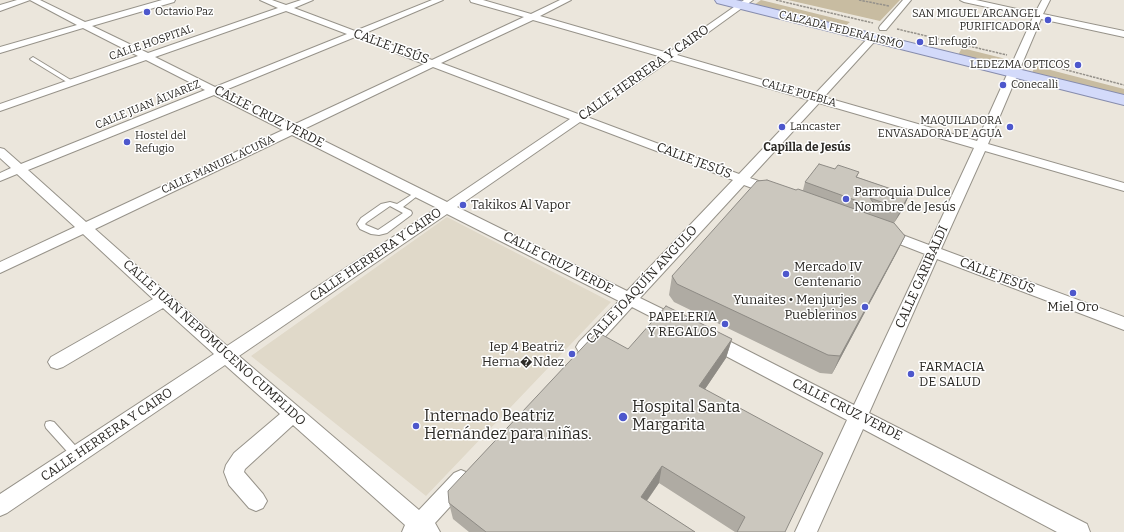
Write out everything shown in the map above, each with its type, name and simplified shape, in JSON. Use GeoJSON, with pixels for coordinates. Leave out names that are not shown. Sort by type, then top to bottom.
{"type":"FeatureCollection","features":[{"type":"Feature","properties":{"kind":"main road","name":"CALZADA FEDERALISMO"},"geometry":{"type":"LineString","coordinates":[[721,0],[746,3],[872,38],[1015,62],[1124,86]]}},
{"type":"Feature","properties":{"kind":"main road","name":"CALZADA FEDERALISMO"},"geometry":{"type":"LineString","coordinates":[[766,0],[883,26],[919,36]]}},
{"type":"Feature","properties":{"kind":"main road","name":"CALZADA FEDERALISMO"},"geometry":{"type":"LineString","coordinates":[[1015,62],[1124,100]]}},
{"type":"Feature","properties":{"kind":"street"},"geometry":{"type":"LineString","coordinates":[[0,8],[26,0]]}},
{"type":"Feature","properties":{"kind":"street","name":"CALLE CRUZ VERDE"},"geometry":{"type":"LineString","coordinates":[[34,0],[630,299],[859,416],[1079,532]]}},
{"type":"Feature","properties":{"kind":"street"},"geometry":{"type":"LineString","coordinates":[[0,50],[171,0]]}},
{"type":"Feature","properties":{"kind":"street","name":"CALLE JESÚS"},"geometry":{"type":"LineString","coordinates":[[264,0],[783,195]]}},
{"type":"Feature","properties":{"kind":"street","name":"CALLE HOSPITAL"},"geometry":{"type":"LineString","coordinates":[[0,108],[309,0]]}},
{"type":"Feature","properties":{"kind":"street","name":"CALLE JUAN ÁLVAREZ"},"geometry":{"type":"LineString","coordinates":[[0,177],[439,0]]}},
{"type":"Feature","properties":{"kind":"street","name":"CALLE PUEBLA"},"geometry":{"type":"LineString","coordinates":[[474,0],[1124,188]]}},
{"type":"Feature","properties":{"kind":"street","name":"CALLE MANUEL ACUÑA"},"geometry":{"type":"LineString","coordinates":[[0,268],[567,0]]}},
{"type":"Feature","properties":{"kind":"street"},"geometry":{"type":"LineString","coordinates":[[883,26],[907,0]]}},
{"type":"Feature","properties":{"kind":"street"},"geometry":{"type":"LineString","coordinates":[[964,0],[1124,34]]}},
{"type":"Feature","properties":{"kind":"street","name":"CALLE GARIBALDI"},"geometry":{"type":"LineString","coordinates":[[806,532],[981,146],[1015,62],[1046,0]]}},
{"type":"Feature","properties":{"kind":"street","name":"CALLE HERRERA Y CAIRO"},"geometry":{"type":"LineString","coordinates":[[0,506],[448,207],[746,3]]}},
{"type":"Feature","properties":{"kind":"street","name":"CALLE JOAQUÍN ANGULO"},"geometry":{"type":"LineString","coordinates":[[576,357],[872,38]]}},
{"type":"Feature","properties":{"kind":"street"},"geometry":{"type":"LineString","coordinates":[[0,39],[12,46]]}},
{"type":"Feature","properties":{"kind":"street","name":"CALLE JUAN NEPOMUCENO CUMPLIDO"},"geometry":{"type":"LineString","coordinates":[[0,152],[163,300],[421,529]]}},
{"type":"Feature","properties":{"kind":"street","name":"CALLE JESÚS"},"geometry":{"type":"LineString","coordinates":[[874,230],[1124,324]]}},
{"type":"Feature","properties":{"kind":"street"},"geometry":{"type":"LineString","coordinates":[[57,362],[163,300]]}},
{"type":"Feature","properties":{"kind":"street"},"geometry":{"type":"LineString","coordinates":[[256,501],[236,478],[234,472],[236,465],[293,414]]}},
{"type":"Feature","properties":{"kind":"street"},"geometry":{"type":"LineString","coordinates":[[421,529],[469,472]]}},
{"type":"Feature","properties":{"kind":"lane"},"geometry":{"type":"LineString","coordinates":[[32,59],[72,83]]}},
{"type":"Feature","properties":{"kind":"lane"},"geometry":{"type":"LineString","coordinates":[[398,207],[419,192]]}},
{"type":"Feature","properties":{"kind":"lane"},"geometry":{"type":"LineString","coordinates":[[390,204],[398,207],[408,213],[384,231],[379,233],[374,232],[361,224],[364,220],[384,206],[390,204]]}},
{"type":"Feature","properties":{"kind":"lane"},"geometry":{"type":"LineString","coordinates":[[50,425],[77,455]]}},
{"type":"Feature","properties":{"kind":"path"},"geometry":{"type":"LineString","coordinates":[[776,0],[883,26],[1015,62],[1124,86]]}},
{"type":"Feature","properties":{"kind":"path"},"geometry":{"type":"LineString","coordinates":[[859,0],[889,6]]}},
{"type":"Feature","properties":{"kind":"shaded area"},"geometry":{"type":"Polygon","coordinates":[[[761,0],[850,22],[844,27],[754,5],[761,0]]]}},
{"type":"Feature","properties":{"kind":"shaded area"},"geometry":{"type":"Polygon","coordinates":[[[788,0],[900,0],[880,21],[788,0]]]}},
{"type":"Feature","properties":{"kind":"shaded area"},"geometry":{"type":"Polygon","coordinates":[[[962,48],[1004,59],[1001,65],[958,55],[962,48]]]}},
{"type":"Feature","properties":{"kind":"shaded area"},"geometry":{"type":"Polygon","coordinates":[[[1035,66],[1124,89],[1124,96],[1032,73],[1035,66]]]}},
{"type":"Feature","properties":{"kind":"shaded area","name":"Internado Beatriz Hernández para niñas."},"geometry":{"type":"Polygon","coordinates":[[[447,217],[611,302],[426,496],[251,356],[447,217]]]}},
{"type":"Feature","properties":{"kind":"building"},"geometry":{"type":"Polygon","coordinates":[[[819,164],[835,169],[838,165],[859,172],[856,177],[909,195],[901,209],[870,198],[877,208],[805,182],[819,164]]]}},
{"type":"Feature","properties":{"kind":"building","name":"Mercado IV Centenario"},"geometry":{"type":"Polygon","coordinates":[[[767,180],[796,190],[798,189],[894,223],[905,236],[840,356],[828,355],[677,284],[672,276],[757,181],[767,180]]]}},
{"type":"Feature","properties":{"kind":"building","name":"Hospital Santa Margarita"},"geometry":{"type":"Polygon","coordinates":[[[666,306],[732,339],[699,386],[823,453],[785,532],[737,532],[745,517],[662,466],[641,497],[695,532],[486,532],[449,503],[448,491],[597,332],[628,349],[666,306]]]}},
{"type":"Feature","properties":{"kind":"place","name":"Octavio Paz"},"geometry":{"type":"Point","coordinates":[147,12]}},
{"type":"Feature","properties":{"kind":"place","name":"SAN MIGUEL ARCANGEL PURIFICADORA"},"geometry":{"type":"Point","coordinates":[1048,20]}},
{"type":"Feature","properties":{"kind":"place","name":"El refugio"},"geometry":{"type":"Point","coordinates":[920,42]}},
{"type":"Feature","properties":{"kind":"place","name":"LEDEZMA OPTICOS"},"geometry":{"type":"Point","coordinates":[1078,65]}},
{"type":"Feature","properties":{"kind":"place","name":"Conecalli"},"geometry":{"type":"Point","coordinates":[1003,85]}},
{"type":"Feature","properties":{"kind":"place","name":"Lancaster"},"geometry":{"type":"Point","coordinates":[782,127]}},
{"type":"Feature","properties":{"kind":"place","name":"MAQUILADORA ENVASADORA DE AGUA"},"geometry":{"type":"Point","coordinates":[1010,127]}},
{"type":"Feature","properties":{"kind":"place","name":"Hostel del Refugio"},"geometry":{"type":"Point","coordinates":[127,142]}},
{"type":"Feature","properties":{"kind":"place","name":"Parroquia Dulce Nombre de Jesús"},"geometry":{"type":"Point","coordinates":[846,199]}},
{"type":"Feature","properties":{"kind":"place","name":"Takikos Al Vapor"},"geometry":{"type":"Point","coordinates":[463,205]}},
{"type":"Feature","properties":{"kind":"place","name":"Mercado IV Centenario"},"geometry":{"type":"Point","coordinates":[786,274]}},
{"type":"Feature","properties":{"kind":"place","name":"Miel Oro"},"geometry":{"type":"Point","coordinates":[1073,293]}},
{"type":"Feature","properties":{"kind":"place","name":"Yunaites • Menjurjes Pueblerinos"},"geometry":{"type":"Point","coordinates":[865,307]}},
{"type":"Feature","properties":{"kind":"place","name":"PAPELERIA Y REGALOS"},"geometry":{"type":"Point","coordinates":[725,324]}},
{"type":"Feature","properties":{"kind":"place","name":"Iep 4 Beatriz Herna�Ndez"},"geometry":{"type":"Point","coordinates":[572,354]}},
{"type":"Feature","properties":{"kind":"place","name":"FARMACIA DE SALUD"},"geometry":{"type":"Point","coordinates":[911,374]}},
{"type":"Feature","properties":{"kind":"place","name":"Hospital Santa Margarita"},"geometry":{"type":"Point","coordinates":[623,417]}},
{"type":"Feature","properties":{"kind":"place","name":"Internado Beatriz Hernández para niñas."},"geometry":{"type":"Point","coordinates":[416,426]}},
{"type":"Feature","properties":{"kind":"district","name":"Capilla de Jesús"},"geometry":{"type":"Point","coordinates":[807,148]}}]}
